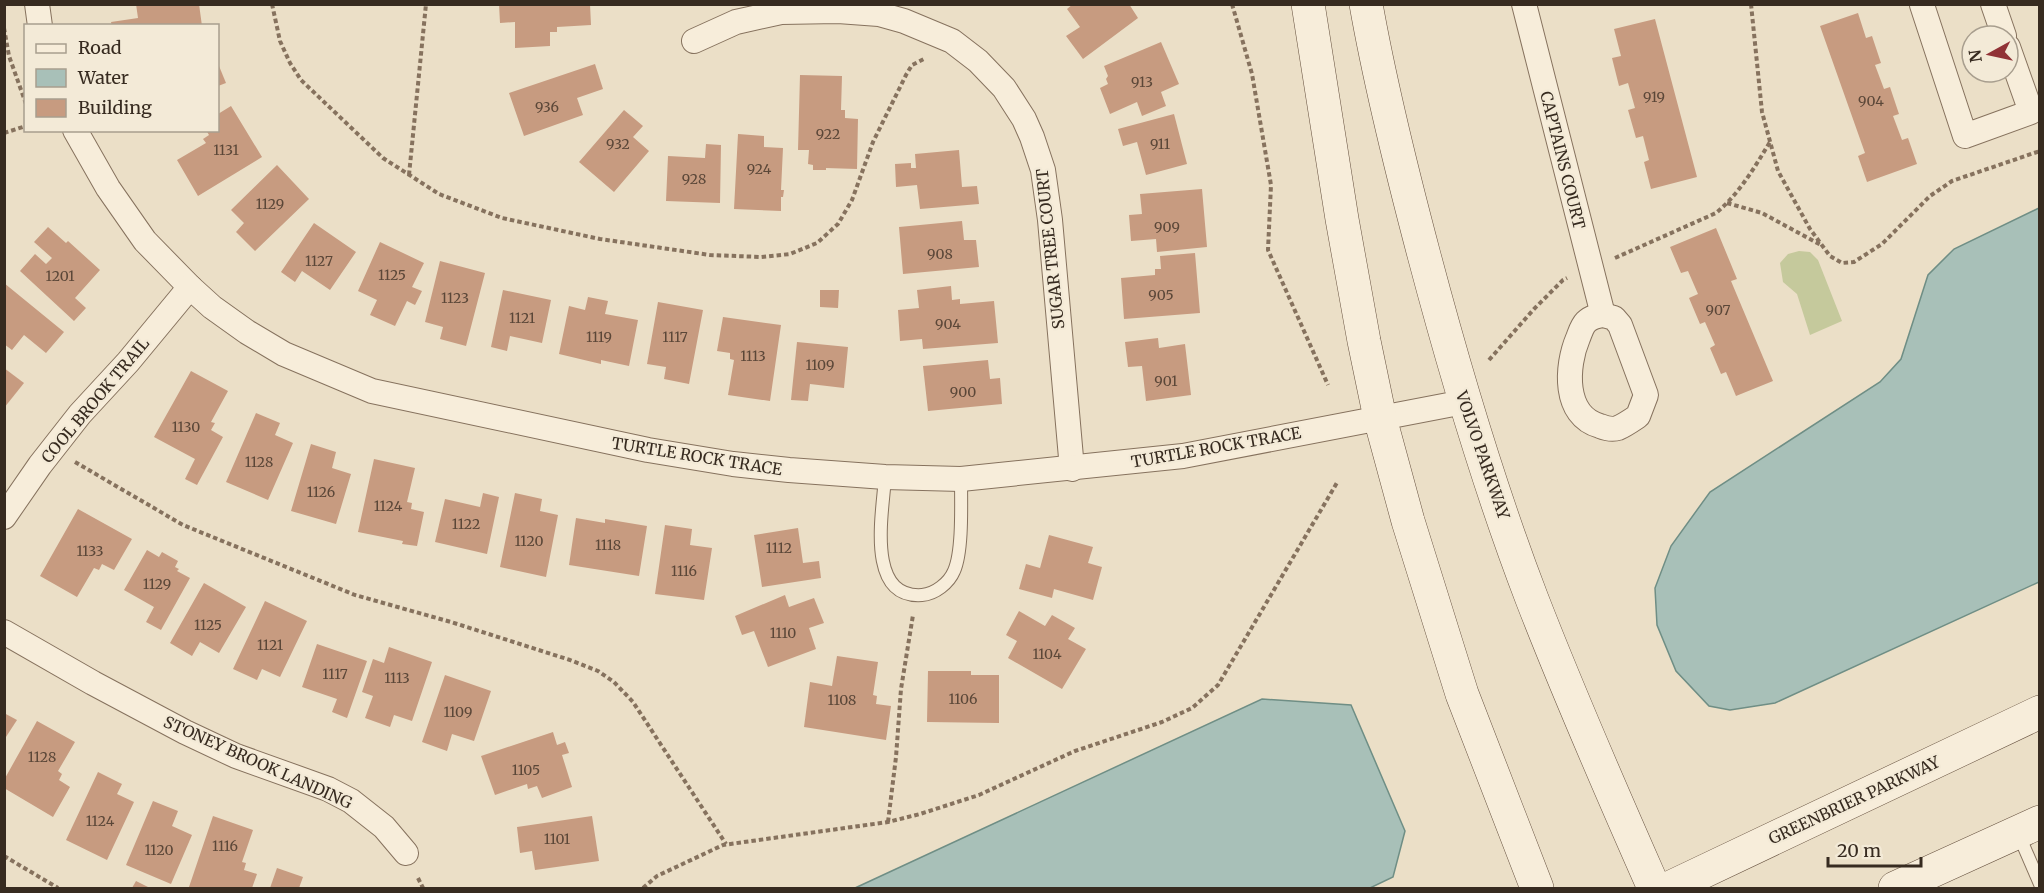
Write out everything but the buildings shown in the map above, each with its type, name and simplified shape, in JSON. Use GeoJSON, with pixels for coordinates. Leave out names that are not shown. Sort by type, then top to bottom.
{"type":"FeatureCollection","features":[{"type":"Feature","properties":{"kind":"main road"},"geometry":{"type":"LineString","coordinates":[[1308,4],[1342,219],[1380,418],[1408,521],[1462,694],[1537,888]]}},
{"type":"Feature","properties":{"kind":"main road","name":"VOLVO PARKWAY"},"geometry":{"type":"LineString","coordinates":[[1366,4],[1374,52],[1400,162],[1464,402],[1532,598],[1613,796],[1654,888]]}},
{"type":"Feature","properties":{"kind":"main road","name":"GREENBRIER PARKWAY"},"geometry":{"type":"LineString","coordinates":[[1669,888],[2040,712]]}},
{"type":"Feature","properties":{"kind":"main road"},"geometry":{"type":"LineString","coordinates":[[1895,888],[2029,827]]}},
{"type":"Feature","properties":{"kind":"street"},"geometry":{"type":"LineString","coordinates":[[37,4],[40,24]]}},
{"type":"Feature","properties":{"kind":"street","name":"CAPTAINS COURT"},"geometry":{"type":"LineString","coordinates":[[1524,4],[1603,315]]}},
{"type":"Feature","properties":{"kind":"street"},"geometry":{"type":"LineString","coordinates":[[1923,4],[1965,136],[2031,112],[2020,81]]}},
{"type":"Feature","properties":{"kind":"street"},"geometry":{"type":"LineString","coordinates":[[1993,4],[2000,24]]}},
{"type":"Feature","properties":{"kind":"street","name":"SUGAR TREE COURT"},"geometry":{"type":"LineString","coordinates":[[694,40],[736,22],[781,12],[838,11],[879,14],[904,21],[952,41],[978,62],[1004,88],[1024,119],[1043,170],[1050,220],[1072,469]]}},
{"type":"Feature","properties":{"kind":"street","name":"TURTLE ROCK TRACE"},"geometry":{"type":"LineString","coordinates":[[76,132],[108,188],[145,241],[190,288],[212,306],[247,332],[284,354],[372,392],[663,453],[733,464],[885,477],[962,480],[1184,456],[1464,402]]}},
{"type":"Feature","properties":{"kind":"street","name":"COOL BROOK TRAIL"},"geometry":{"type":"LineString","coordinates":[[4,517],[80,414],[128,362],[190,288]]}},
{"type":"Feature","properties":{"kind":"street","name":"STONEY BROOK LANDING"},"geometry":{"type":"LineString","coordinates":[[4,632],[185,732],[237,756],[328,789],[351,801],[384,827],[406,852]]}},
{"type":"Feature","properties":{"kind":"lane"},"geometry":{"type":"LineString","coordinates":[[885,477],[881,551],[887,579],[900,591],[919,595],[930,594],[943,585],[954,571],[959,552],[962,480]]}},
{"type":"Feature","properties":{"kind":"lane"},"geometry":{"type":"LineString","coordinates":[[2029,827],[2040,884]]}},
{"type":"Feature","properties":{"kind":"path"},"geometry":{"type":"LineString","coordinates":[[272,4],[280,41],[290,63],[302,80],[383,158],[439,194],[502,218],[589,236],[710,255],[761,257],[790,254],[817,243],[838,224],[852,200],[873,142],[906,75],[912,65],[927,57]]}},
{"type":"Feature","properties":{"kind":"path"},"geometry":{"type":"LineString","coordinates":[[409,175],[426,4]]}},
{"type":"Feature","properties":{"kind":"path"},"geometry":{"type":"LineString","coordinates":[[1232,4],[1252,74],[1271,185],[1268,250],[1328,386]]}},
{"type":"Feature","properties":{"kind":"path"},"geometry":{"type":"LineString","coordinates":[[1751,4],[1762,112],[1778,171],[1821,245],[1830,256],[1842,263],[1854,262],[1882,244],[1930,195],[1952,181],[2040,151]]}},
{"type":"Feature","properties":{"kind":"path"},"geometry":{"type":"LineString","coordinates":[[4,28],[9,56],[24,98]]}},
{"type":"Feature","properties":{"kind":"path"},"geometry":{"type":"LineString","coordinates":[[4,133],[24,127]]}},
{"type":"Feature","properties":{"kind":"path"},"geometry":{"type":"LineString","coordinates":[[1489,360],[1563,280],[1716,213],[1746,181],[1770,141]]}},
{"type":"Feature","properties":{"kind":"path"},"geometry":{"type":"LineString","coordinates":[[1727,203],[1762,213],[1821,245]]}},
{"type":"Feature","properties":{"kind":"path"},"geometry":{"type":"LineString","coordinates":[[53,449],[194,529],[367,599],[451,622],[598,671],[615,682],[633,702],[726,844]]}},
{"type":"Feature","properties":{"kind":"path"},"geometry":{"type":"LineString","coordinates":[[643,888],[657,876],[726,844],[888,822],[979,795],[1075,751],[1162,722],[1192,708],[1218,685],[1338,481]]}},
{"type":"Feature","properties":{"kind":"path"},"geometry":{"type":"LineString","coordinates":[[888,822],[901,689],[912,628]]}},
{"type":"Feature","properties":{"kind":"path"},"geometry":{"type":"LineString","coordinates":[[4,856],[58,888]]}},
{"type":"Feature","properties":{"kind":"green space"},"geometry":{"type":"Polygon","coordinates":[[[1799,251],[1810,252],[1818,260],[1842,321],[1810,335],[1797,294],[1783,282],[1780,263],[1788,254],[1799,251]]]}},
{"type":"Feature","properties":{"kind":"water"},"geometry":{"type":"Polygon","coordinates":[[[2039,208],[2039,582],[1775,703],[1730,710],[1709,706],[1676,671],[1657,625],[1655,588],[1671,546],[1710,492],[1880,382],[1901,359],[1928,275],[1954,249],[2039,208]]]}},
{"type":"Feature","properties":{"kind":"water"},"geometry":{"type":"Polygon","coordinates":[[[1262,699],[1351,705],[1405,831],[1393,877],[1370,888],[855,888],[1262,699]]]}}]}
